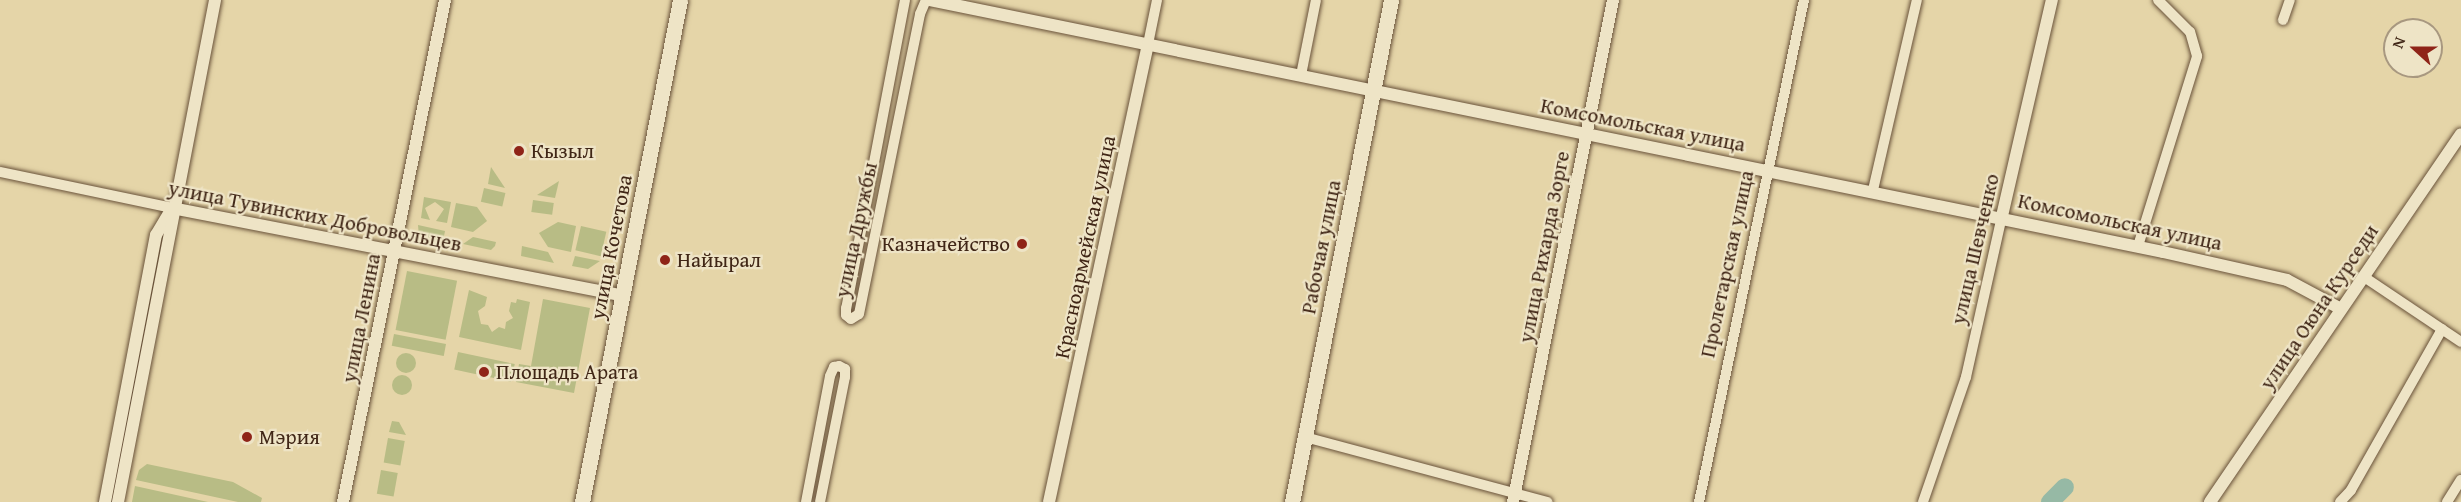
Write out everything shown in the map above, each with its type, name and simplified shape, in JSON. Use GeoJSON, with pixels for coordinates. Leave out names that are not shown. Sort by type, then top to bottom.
{"type":"FeatureCollection","features":[{"type":"Feature","properties":{"kind":"main road","name":"улица Кочетова"},"geometry":{"type":"LineString","coordinates":[[582,502],[680,0]]}},
{"type":"Feature","properties":{"kind":"main road","name":"Рабочая улица"},"geometry":{"type":"LineString","coordinates":[[1292,502],[1391,0]]}},
{"type":"Feature","properties":{"kind":"street"},"geometry":{"type":"LineString","coordinates":[[118,502],[172,208],[215,0]]}},
{"type":"Feature","properties":{"kind":"street","name":"улица Ленина"},"geometry":{"type":"LineString","coordinates":[[343,502],[445,0]]}},
{"type":"Feature","properties":{"kind":"street","name":"улица Дружбы"},"geometry":{"type":"LineString","coordinates":[[905,0],[864,224],[846,308],[851,319],[859,314],[920,14],[928,0]]}},
{"type":"Feature","properties":{"kind":"street","name":"Комсомольская улица"},"geometry":{"type":"LineString","coordinates":[[928,0],[2002,216],[2277,277],[2309,289],[2341,309]]}},
{"type":"Feature","properties":{"kind":"street","name":"Красноармейская улица"},"geometry":{"type":"LineString","coordinates":[[1049,502],[1157,0]]}},
{"type":"Feature","properties":{"kind":"street"},"geometry":{"type":"LineString","coordinates":[[1301,75],[1316,0]]}},
{"type":"Feature","properties":{"kind":"street","name":"улица Рихарда Зорге"},"geometry":{"type":"LineString","coordinates":[[1514,497],[1613,0]]}},
{"type":"Feature","properties":{"kind":"street","name":"Пролетарская улица"},"geometry":{"type":"LineString","coordinates":[[1699,502],[1766,170],[1804,0]]}},
{"type":"Feature","properties":{"kind":"street"},"geometry":{"type":"LineString","coordinates":[[1873,190],[1917,0]]}},
{"type":"Feature","properties":{"kind":"street","name":"улица Шевченко"},"geometry":{"type":"LineString","coordinates":[[1923,502],[1966,377],[2052,0]]}},
{"type":"Feature","properties":{"kind":"street"},"geometry":{"type":"LineString","coordinates":[[2138,246],[2197,56],[2190,32],[2158,0]]}},
{"type":"Feature","properties":{"kind":"street"},"geometry":{"type":"LineString","coordinates":[[2283,20],[2290,0]]}},
{"type":"Feature","properties":{"kind":"street","name":"улица Оюна Курседи"},"geometry":{"type":"LineString","coordinates":[[2210,502],[2461,134]]}},
{"type":"Feature","properties":{"kind":"street","name":"улица Тувинских Добровольцев"},"geometry":{"type":"LineString","coordinates":[[0,172],[623,296]]}},
{"type":"Feature","properties":{"kind":"street"},"geometry":{"type":"LineString","coordinates":[[105,502],[156,235],[172,208]]}},
{"type":"Feature","properties":{"kind":"street"},"geometry":{"type":"LineString","coordinates":[[864,224],[877,226]]}},
{"type":"Feature","properties":{"kind":"street"},"geometry":{"type":"LineString","coordinates":[[2364,277],[2461,342]]}},
{"type":"Feature","properties":{"kind":"street"},"geometry":{"type":"LineString","coordinates":[[2340,502],[2351,490],[2442,329]]}},
{"type":"Feature","properties":{"kind":"street"},"geometry":{"type":"LineString","coordinates":[[806,502],[832,371],[842,366],[845,377],[820,502]]}},
{"type":"Feature","properties":{"kind":"street"},"geometry":{"type":"LineString","coordinates":[[1305,437],[1514,497],[1547,502]]}},
{"type":"Feature","properties":{"kind":"street"},"geometry":{"type":"LineString","coordinates":[[2447,502],[2461,480]]}},
{"type":"Feature","properties":{"kind":"green space"},"geometry":{"type":"Polygon","coordinates":[[[491,167],[505,188],[488,184],[491,167]]]}},
{"type":"Feature","properties":{"kind":"green space"},"geometry":{"type":"Polygon","coordinates":[[[559,181],[555,198],[537,195],[559,181]]]}},
{"type":"Feature","properties":{"kind":"green space"},"geometry":{"type":"Polygon","coordinates":[[[484,188],[505,193],[502,207],[481,202],[484,188]]]}},
{"type":"Feature","properties":{"kind":"green space"},"geometry":{"type":"Polygon","coordinates":[[[424,197],[451,202],[447,223],[436,221],[444,209],[435,202],[425,208],[430,220],[421,218],[424,197]]]}},
{"type":"Feature","properties":{"kind":"green space"},"geometry":{"type":"Polygon","coordinates":[[[533,200],[554,203],[552,215],[531,212],[533,200]]]}},
{"type":"Feature","properties":{"kind":"green space"},"geometry":{"type":"Polygon","coordinates":[[[456,203],[477,207],[487,221],[473,232],[451,227],[456,203]]]}},
{"type":"Feature","properties":{"kind":"green space"},"geometry":{"type":"Polygon","coordinates":[[[558,222],[576,226],[571,252],[548,247],[539,233],[558,222]]]}},
{"type":"Feature","properties":{"kind":"green space"},"geometry":{"type":"Polygon","coordinates":[[[418,225],[445,231],[443,241],[419,236],[418,225]]]}},
{"type":"Feature","properties":{"kind":"green space"},"geometry":{"type":"Polygon","coordinates":[[[581,226],[606,232],[601,256],[575,250],[581,226]]]}},
{"type":"Feature","properties":{"kind":"green space"},"geometry":{"type":"Polygon","coordinates":[[[473,237],[496,242],[495,246],[491,250],[463,244],[473,237]]]}},
{"type":"Feature","properties":{"kind":"green space"},"geometry":{"type":"Polygon","coordinates":[[[522,246],[548,252],[554,263],[521,256],[522,246]]]}},
{"type":"Feature","properties":{"kind":"green space"},"geometry":{"type":"Polygon","coordinates":[[[575,256],[600,261],[588,269],[572,266],[575,256]]]}},
{"type":"Feature","properties":{"kind":"green space"},"geometry":{"type":"Polygon","coordinates":[[[407,271],[457,281],[446,340],[396,330],[407,271]]]}},
{"type":"Feature","properties":{"kind":"green space"},"geometry":{"type":"Polygon","coordinates":[[[469,290],[487,297],[485,306],[478,311],[481,324],[488,325],[492,332],[499,327],[505,329],[506,322],[513,318],[509,311],[511,302],[516,303],[517,299],[530,302],[521,350],[459,337],[469,290]]]}},
{"type":"Feature","properties":{"kind":"green space"},"geometry":{"type":"Polygon","coordinates":[[[543,299],[590,308],[574,393],[516,382],[519,364],[531,366],[543,299]]]}},
{"type":"Feature","properties":{"kind":"green space"},"geometry":{"type":"Polygon","coordinates":[[[394,334],[446,344],[444,356],[392,346],[394,334]]]}},
{"type":"Feature","properties":{"kind":"green space"},"geometry":{"type":"Polygon","coordinates":[[[458,352],[515,364],[511,382],[454,370],[458,352]]]}},
{"type":"Feature","properties":{"kind":"green space"},"geometry":{"type":"Polygon","coordinates":[[[406,353],[413,356],[416,363],[413,370],[406,373],[399,370],[396,363],[399,356],[406,353]]]}},
{"type":"Feature","properties":{"kind":"green space"},"geometry":{"type":"Polygon","coordinates":[[[402,375],[409,378],[412,385],[409,392],[402,395],[395,392],[392,385],[395,378],[402,375]]]}},
{"type":"Feature","properties":{"kind":"green space"},"geometry":{"type":"Polygon","coordinates":[[[392,421],[399,422],[406,435],[389,432],[392,421]]]}},
{"type":"Feature","properties":{"kind":"green space"},"geometry":{"type":"Polygon","coordinates":[[[388,438],[405,441],[400,466],[384,463],[388,438]]]}},
{"type":"Feature","properties":{"kind":"green space"},"geometry":{"type":"Polygon","coordinates":[[[147,464],[233,482],[262,498],[261,502],[238,502],[136,480],[139,470],[147,464]]]}},
{"type":"Feature","properties":{"kind":"green space"},"geometry":{"type":"Polygon","coordinates":[[[381,470],[398,473],[394,497],[377,494],[381,470]]]}},
{"type":"Feature","properties":{"kind":"green space"},"geometry":{"type":"Polygon","coordinates":[[[135,486],[208,502],[132,502],[135,486]]]}},
{"type":"Feature","properties":{"kind":"waterway"},"geometry":{"type":"LineString","coordinates":[[2050,502],[2065,487]]}},
{"type":"Feature","properties":{"kind":"place","name":"Кызыл"},"geometry":{"type":"Point","coordinates":[519,151]}},
{"type":"Feature","properties":{"kind":"place","name":"Казначейство"},"geometry":{"type":"Point","coordinates":[1022,244]}},
{"type":"Feature","properties":{"kind":"place","name":"Найырал"},"geometry":{"type":"Point","coordinates":[665,260]}},
{"type":"Feature","properties":{"kind":"place","name":"Площадь Арата"},"geometry":{"type":"Point","coordinates":[484,372]}},
{"type":"Feature","properties":{"kind":"place","name":"Мэрия"},"geometry":{"type":"Point","coordinates":[247,437]}}]}
